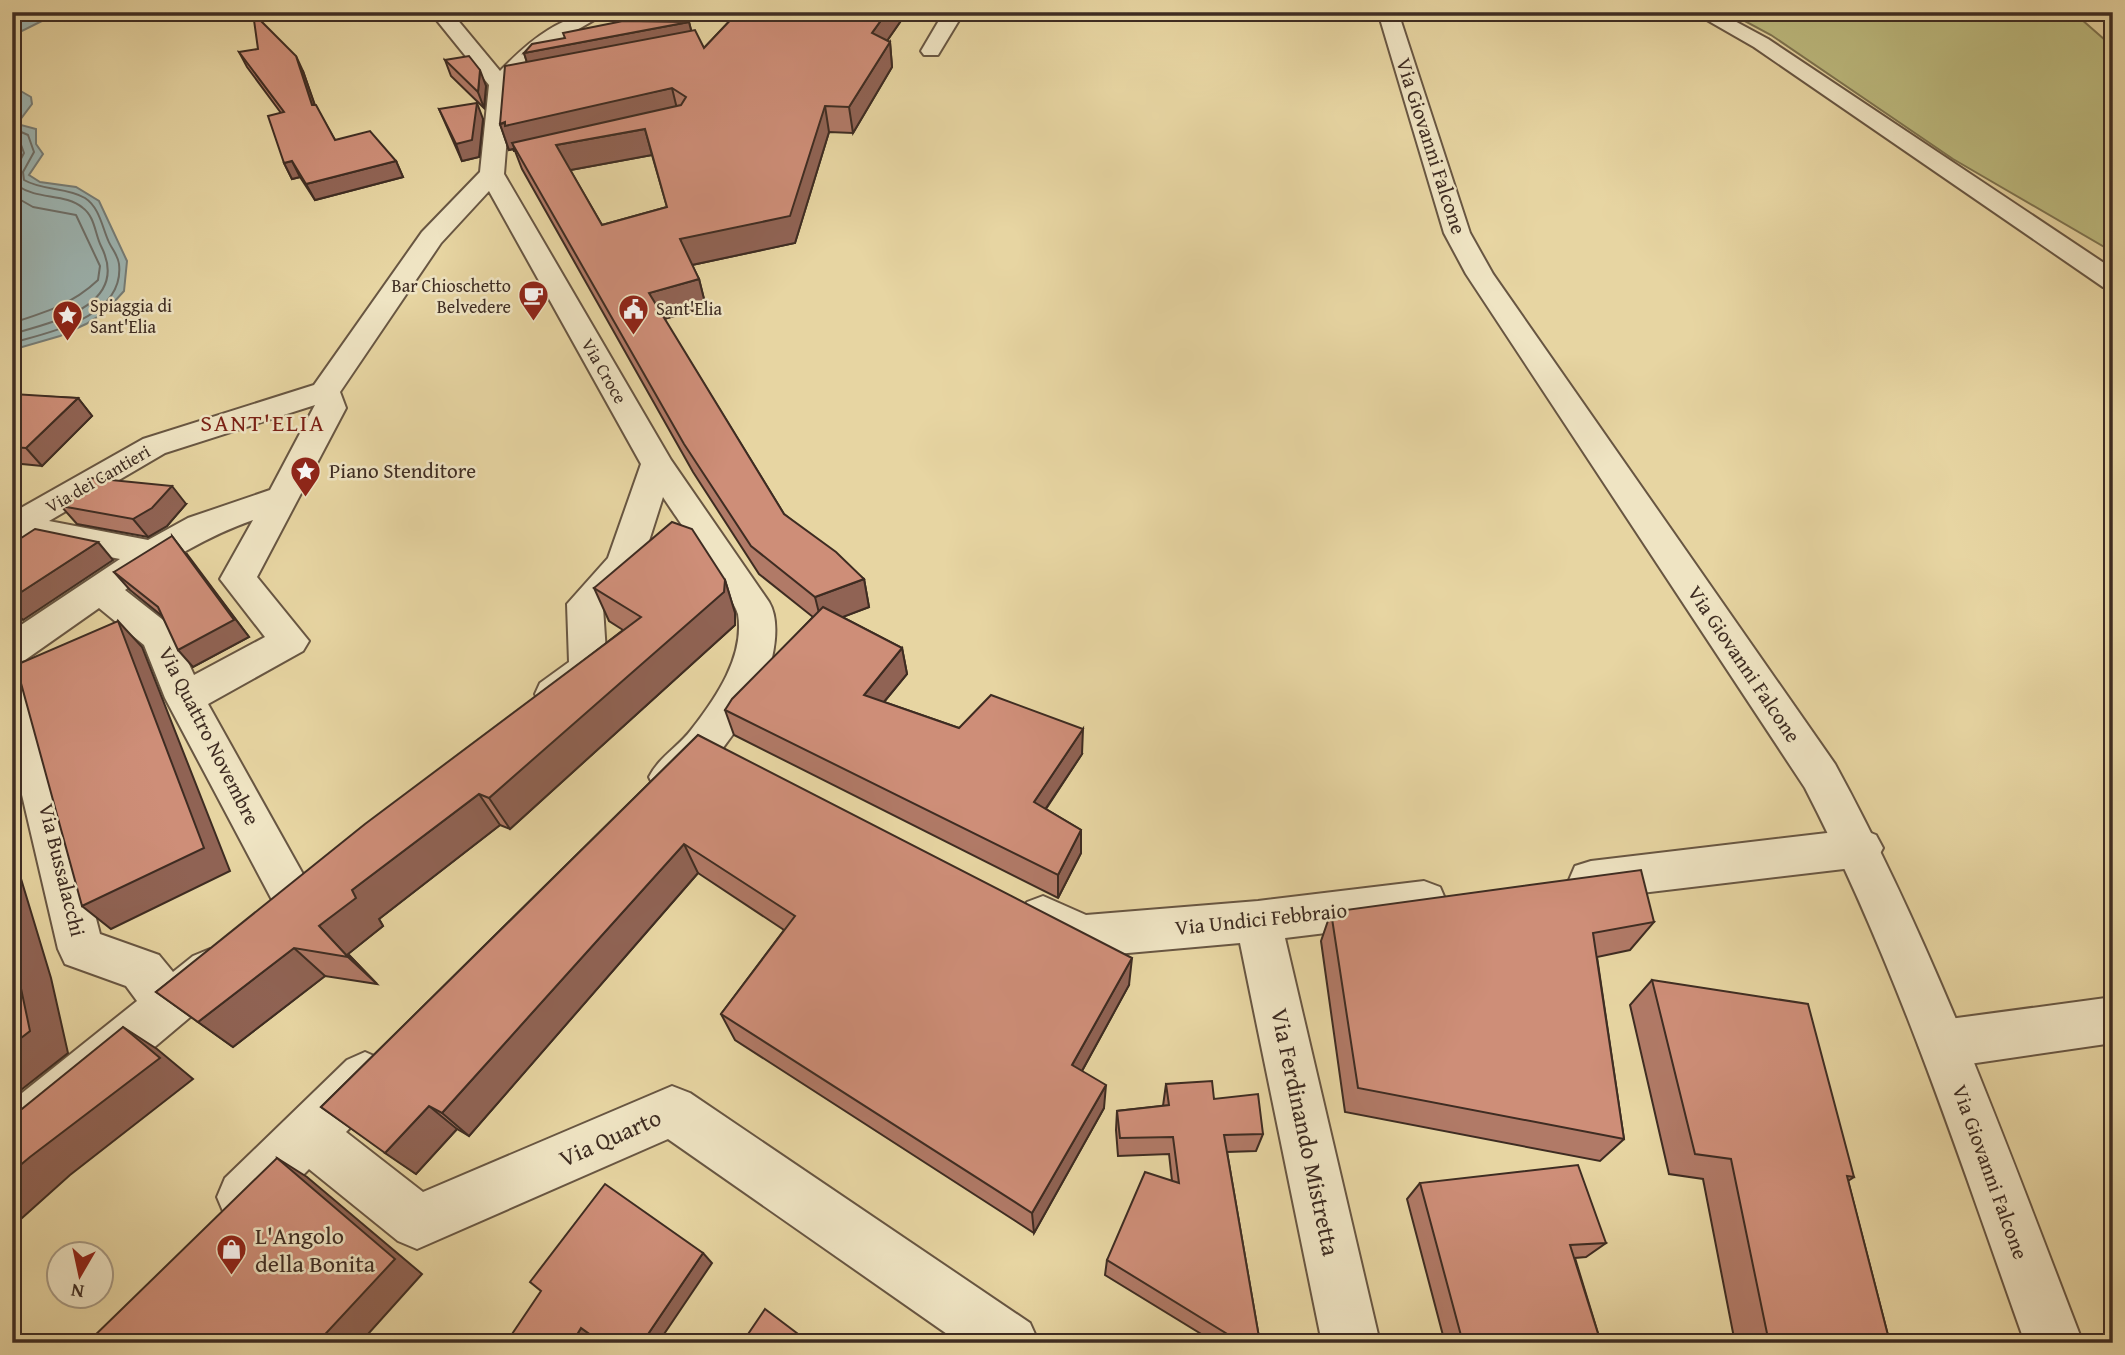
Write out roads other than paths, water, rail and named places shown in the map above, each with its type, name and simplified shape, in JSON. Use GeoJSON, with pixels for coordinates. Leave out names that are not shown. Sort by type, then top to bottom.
{"type":"FeatureCollection","features":[{"type":"Feature","properties":{"kind":"street"},"geometry":{"type":"LineString","coordinates":[[185,698],[290,641],[238,579],[331,408],[326,392],[431,238],[500,167],[500,84],[440,12]]}},
{"type":"Feature","properties":{"kind":"street"},"geometry":{"type":"LineString","coordinates":[[500,84],[537,45],[598,12]]}},
{"type":"Feature","properties":{"kind":"street"},"geometry":{"type":"LineString","coordinates":[[931,51],[954,12]]}},
{"type":"Feature","properties":{"kind":"street","name":"Via Giovanni Falcone"},"geometry":{"type":"LineString","coordinates":[[1388,12],[1457,233],[1480,275],[1821,776],[1861,848],[1942,1044],[2054,1343]]}},
{"type":"Feature","properties":{"kind":"street"},"geometry":{"type":"LineString","coordinates":[[1703,12],[1761,43],[2113,281]]}},
{"type":"Feature","properties":{"kind":"street"},"geometry":{"type":"LineString","coordinates":[[500,84],[540,76]]}},
{"type":"Feature","properties":{"kind":"street","name":"Via Croce"},"geometry":{"type":"LineString","coordinates":[[500,167],[657,464],[756,611],[755,645],[723,751],[635,810]]}},
{"type":"Feature","properties":{"kind":"street","name":"Via dei Cantieri"},"geometry":{"type":"LineString","coordinates":[[15,528],[67,494],[154,446],[326,392]]}},
{"type":"Feature","properties":{"kind":"street"},"geometry":{"type":"LineString","coordinates":[[523,719],[588,668],[585,604],[624,563],[657,464]]}},
{"type":"Feature","properties":{"kind":"street"},"geometry":{"type":"LineString","coordinates":[[12,650],[152,553],[200,526],[284,497]]}},
{"type":"Feature","properties":{"kind":"street"},"geometry":{"type":"LineString","coordinates":[[15,528],[152,553]]}},
{"type":"Feature","properties":{"kind":"street","name":"Via Quattro Novembre"},"geometry":{"type":"LineString","coordinates":[[101,590],[159,637],[185,698],[296,901]]}},
{"type":"Feature","properties":{"kind":"street","name":"Via Bussalacchi"},"geometry":{"type":"LineString","coordinates":[[12,688],[20,736],[81,948],[142,970],[169,1004]]}},
{"type":"Feature","properties":{"kind":"street"},"geometry":{"type":"LineString","coordinates":[[1552,885],[1861,848]]}},
{"type":"Feature","properties":{"kind":"street"},"geometry":{"type":"LineString","coordinates":[[12,1134],[328,875]]}},
{"type":"Feature","properties":{"kind":"street","name":"Via Undici Febbraio"},"geometry":{"type":"LineString","coordinates":[[1009,899],[1083,936],[1258,920],[1458,896]]}},
{"type":"Feature","properties":{"kind":"street","name":"Via Ferdinando Mistretta"},"geometry":{"type":"LineString","coordinates":[[1258,920],[1351,1343]]}},
{"type":"Feature","properties":{"kind":"street"},"geometry":{"type":"LineString","coordinates":[[1942,1044],[2113,1020]]}},
{"type":"Feature","properties":{"kind":"street"},"geometry":{"type":"LineString","coordinates":[[213,1229],[397,1046]]}},
{"type":"Feature","properties":{"kind":"street","name":"Via Quarto"},"geometry":{"type":"LineString","coordinates":[[307,1134],[417,1222],[672,1111],[1010,1343]]}},
{"type":"Feature","properties":{"kind":"water"},"geometry":{"type":"Polygon","coordinates":[[[12,12],[60,12],[12,36],[12,12]]]}},
{"type":"Feature","properties":{"kind":"water"},"geometry":{"type":"Polygon","coordinates":[[[12,86],[31,97],[32,104],[17,124],[36,129],[36,144],[43,154],[29,175],[40,182],[76,187],[99,201],[127,261],[124,291],[105,312],[60,336],[12,350],[12,86]]]}},
{"type":"Feature","properties":{"kind":"place","name":"Bar Chioschetto Belvedere"},"geometry":{"type":"Point","coordinates":[534,323]}},
{"type":"Feature","properties":{"kind":"place","name":"Sant'Elia"},"geometry":{"type":"Point","coordinates":[633,336]}},
{"type":"Feature","properties":{"kind":"place","name":"Spiaggia di Sant'Elia"},"geometry":{"type":"Point","coordinates":[67,343]}},
{"type":"Feature","properties":{"kind":"place","name":"Piano Stenditore"},"geometry":{"type":"Point","coordinates":[306,498]}},
{"type":"Feature","properties":{"kind":"place","name":"L'Angolo della Bonita"},"geometry":{"type":"Point","coordinates":[232,1277]}},
{"type":"Feature","properties":{"kind":"district","name":"SANT'ELIA"},"geometry":{"type":"Point","coordinates":[263,423]}}]}
